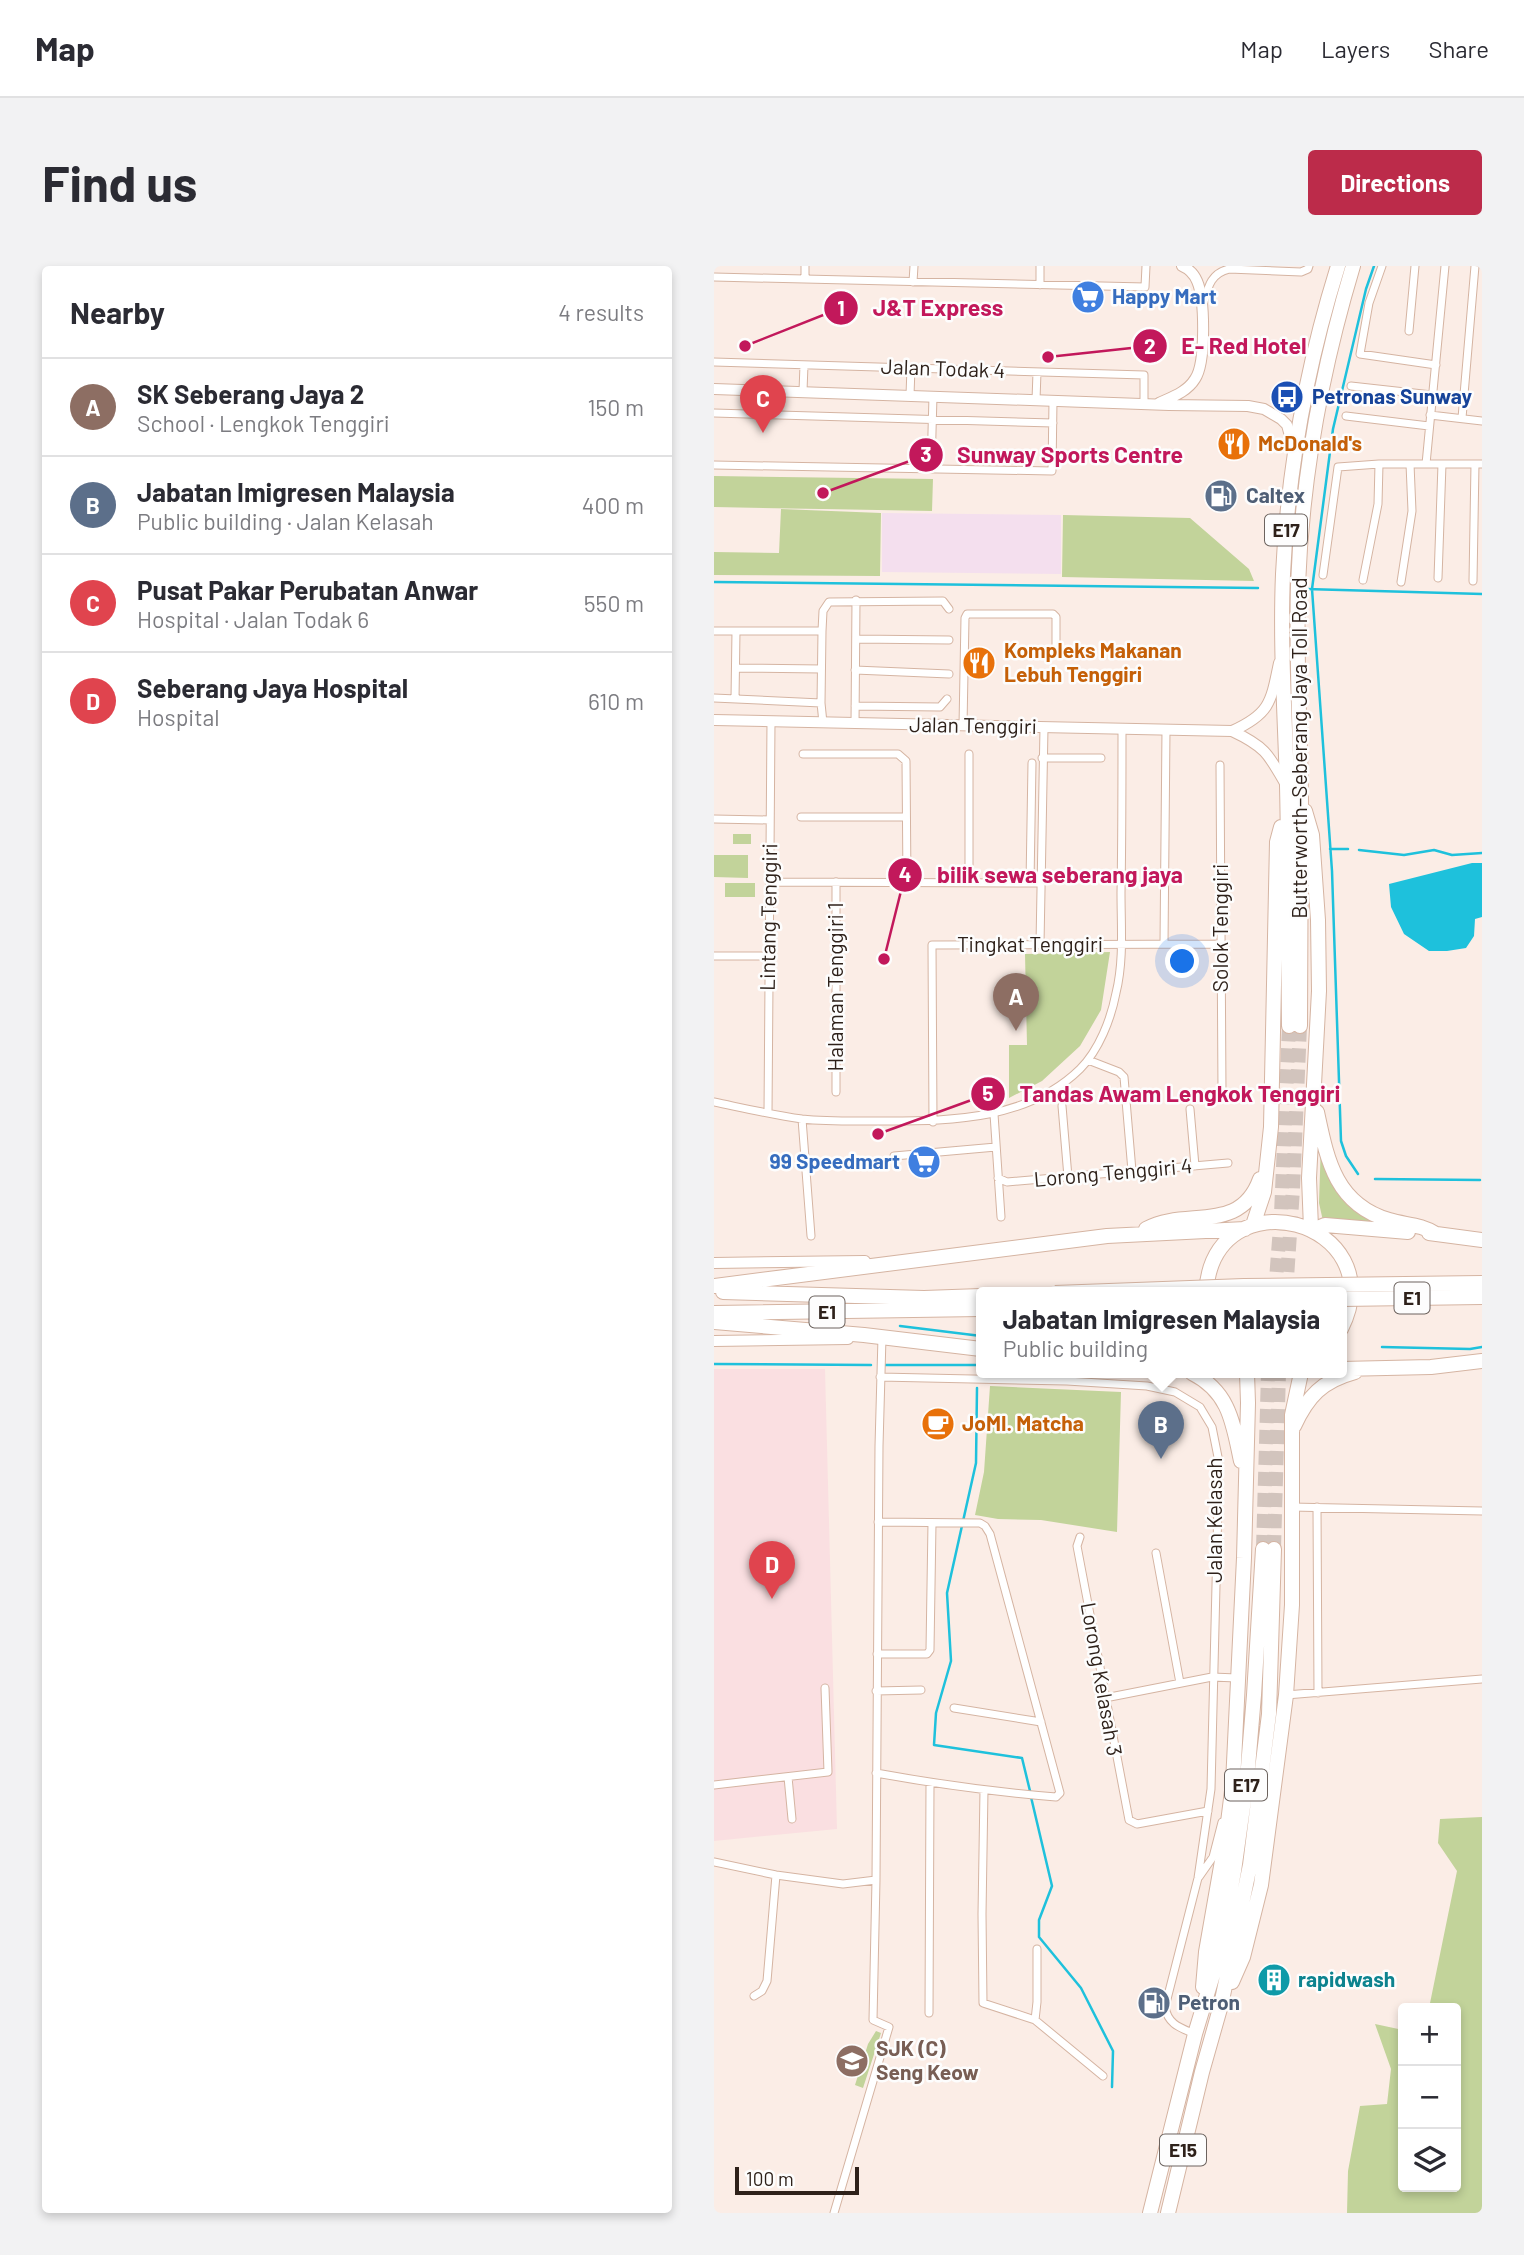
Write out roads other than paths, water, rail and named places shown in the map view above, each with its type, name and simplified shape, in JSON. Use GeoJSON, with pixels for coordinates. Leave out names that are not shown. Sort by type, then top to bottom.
{"type":"FeatureCollection","features":[{"type":"Feature","properties":{"kind":"highway","name":"Butterworth–Seberang Jaya Toll Road"},"geometry":{"type":"LineString","coordinates":[[1291,793],[1282,643],[1283,575],[1295,458],[1307,384],[1338,266]]}},
{"type":"Feature","properties":{"kind":"highway","name":"Butterworth–Seberang Jaya Toll Road"},"geometry":{"type":"LineString","coordinates":[[1294,1026],[1291,793],[1297,613],[1305,496],[1324,379],[1339,312],[1353,266]]}},
{"type":"Feature","properties":{"kind":"highway"},"geometry":{"type":"LineString","coordinates":[[1291,793],[1312,835],[1318,920],[1319,991],[1309,1178],[1312,1229]]}},
{"type":"Feature","properties":{"kind":"highway"},"geometry":{"type":"LineString","coordinates":[[1207,1287],[1215,1258],[1225,1244],[1249,1227],[1264,1192],[1271,1127],[1278,842],[1291,793]]}},
{"type":"Feature","properties":{"kind":"highway"},"geometry":{"type":"LineString","coordinates":[[1313,1096],[1329,1165],[1345,1191],[1377,1216],[1423,1227],[1436,1234]]}},
{"type":"Feature","properties":{"kind":"highway"},"geometry":{"type":"LineString","coordinates":[[1139,1234],[1158,1223],[1225,1215],[1238,1209],[1250,1199],[1256,1189],[1267,1158]]}},
{"type":"Feature","properties":{"kind":"highway"},"geometry":{"type":"LineString","coordinates":[[714,1286],[1107,1236],[1249,1227],[1269,1221],[1286,1221],[1312,1229],[1336,1250],[1349,1278],[1347,1313]]}},
{"type":"Feature","properties":{"kind":"highway"},"geometry":{"type":"LineString","coordinates":[[1312,1229],[1325,1225],[1482,1240]]}},
{"type":"Feature","properties":{"kind":"highway","name":"E1"},"geometry":{"type":"LineString","coordinates":[[1217,1287],[1482,1283]]}},
{"type":"Feature","properties":{"kind":"highway","name":"E1"},"geometry":{"type":"LineString","coordinates":[[714,1292],[923,1298],[976,1296]]}},
{"type":"Feature","properties":{"kind":"highway","name":"E1"},"geometry":{"type":"LineString","coordinates":[[1347,1299],[1482,1297]]}},
{"type":"Feature","properties":{"kind":"highway","name":"E1"},"geometry":{"type":"LineString","coordinates":[[714,1313],[976,1309]]}},
{"type":"Feature","properties":{"kind":"highway"},"geometry":{"type":"LineString","coordinates":[[714,1322],[976,1348]]}},
{"type":"Feature","properties":{"kind":"highway"},"geometry":{"type":"LineString","coordinates":[[1347,1369],[1431,1367],[1482,1361]]}},
{"type":"Feature","properties":{"kind":"highway"},"geometry":{"type":"LineString","coordinates":[[1347,1375],[1365,1369]]}},
{"type":"Feature","properties":{"kind":"highway"},"geometry":{"type":"LineString","coordinates":[[1201,1378],[1214,1389],[1229,1410],[1246,1479]]}},
{"type":"Feature","properties":{"kind":"highway"},"geometry":{"type":"LineString","coordinates":[[1200,2017],[1206,1952],[1233,1783],[1244,1558],[1247,1378]]}},
{"type":"Feature","properties":{"kind":"highway"},"geometry":{"type":"LineString","coordinates":[[1221,2006],[1243,1957],[1261,1885],[1286,1695],[1292,1605],[1291,1434],[1294,1401],[1300,1378]]}},
{"type":"Feature","properties":{"kind":"highway"},"geometry":{"type":"LineString","coordinates":[[1291,1434],[1306,1404],[1321,1387],[1337,1378]]}},
{"type":"Feature","properties":{"kind":"highway","name":"E17"},"geometry":{"type":"LineString","coordinates":[[1200,2017],[1219,1955],[1236,1858],[1247,1779],[1268,1549],[1267,1728],[1250,1865],[1221,2006]]}},
{"type":"Feature","properties":{"kind":"highway","name":"E15"},"geometry":{"type":"LineString","coordinates":[[1168,2213],[1221,2006]]}},
{"type":"Feature","properties":{"kind":"highway","name":"E15"},"geometry":{"type":"LineString","coordinates":[[1150,2213],[1200,2017]]}},
{"type":"Feature","properties":{"kind":"street"},"geometry":{"type":"LineString","coordinates":[[737,277],[738,266]]}},
{"type":"Feature","properties":{"kind":"street"},"geometry":{"type":"LineString","coordinates":[[805,266],[805,279]]}},
{"type":"Feature","properties":{"kind":"street"},"geometry":{"type":"LineString","coordinates":[[913,282],[914,266]]}},
{"type":"Feature","properties":{"kind":"street"},"geometry":{"type":"LineString","coordinates":[[1040,266],[1040,285]]}},
{"type":"Feature","properties":{"kind":"street"},"geometry":{"type":"LineString","coordinates":[[714,277],[1145,287],[1146,266]]}},
{"type":"Feature","properties":{"kind":"street"},"geometry":{"type":"LineString","coordinates":[[1156,404],[1183,392],[1198,374],[1202,349],[1201,304],[1196,278],[1182,266]]}},
{"type":"Feature","properties":{"kind":"street"},"geometry":{"type":"LineString","coordinates":[[1201,304],[1213,278],[1222,271],[1301,272],[1309,266]]}},
{"type":"Feature","properties":{"kind":"street"},"geometry":{"type":"LineString","coordinates":[[1382,266],[1363,326],[1360,354],[1436,365]]}},
{"type":"Feature","properties":{"kind":"street"},"geometry":{"type":"LineString","coordinates":[[1409,331],[1415,266]]}},
{"type":"Feature","properties":{"kind":"street"},"geometry":{"type":"LineString","coordinates":[[1426,464],[1445,266]]}},
{"type":"Feature","properties":{"kind":"street"},"geometry":{"type":"LineString","coordinates":[[1462,418],[1475,266]]}},
{"type":"Feature","properties":{"kind":"street","name":"Jalan Todak 4"},"geometry":{"type":"LineString","coordinates":[[714,362],[1144,375],[1144,403]]}},
{"type":"Feature","properties":{"kind":"street"},"geometry":{"type":"LineString","coordinates":[[803,365],[803,391]]}},
{"type":"Feature","properties":{"kind":"street"},"geometry":{"type":"LineString","coordinates":[[910,395],[911,368]]}},
{"type":"Feature","properties":{"kind":"street"},"geometry":{"type":"LineString","coordinates":[[1036,400],[1037,372]]}},
{"type":"Feature","properties":{"kind":"street"},"geometry":{"type":"LineString","coordinates":[[1351,386],[1433,395]]}},
{"type":"Feature","properties":{"kind":"street","name":"Jalan Todak 4"},"geometry":{"type":"LineString","coordinates":[[714,389],[1264,408],[1273,412],[1287,425],[1295,458]]}},
{"type":"Feature","properties":{"kind":"street"},"geometry":{"type":"LineString","coordinates":[[931,468],[933,396]]}},
{"type":"Feature","properties":{"kind":"street"},"geometry":{"type":"LineString","coordinates":[[714,465],[1052,471],[1054,401]]}},
{"type":"Feature","properties":{"kind":"street"},"geometry":{"type":"LineString","coordinates":[[714,413],[1053,423]]}},
{"type":"Feature","properties":{"kind":"street"},"geometry":{"type":"LineString","coordinates":[[1430,415],[1482,421]]}},
{"type":"Feature","properties":{"kind":"street"},"geometry":{"type":"LineString","coordinates":[[1346,416],[1429,426]]}},
{"type":"Feature","properties":{"kind":"street"},"geometry":{"type":"LineString","coordinates":[[1363,580],[1378,504],[1379,464]]}},
{"type":"Feature","properties":{"kind":"street"},"geometry":{"type":"LineString","coordinates":[[1323,575],[1338,467],[1379,464],[1478,464],[1473,581]]}},
{"type":"Feature","properties":{"kind":"street"},"geometry":{"type":"LineString","coordinates":[[1401,582],[1412,510],[1410,464]]}},
{"type":"Feature","properties":{"kind":"street"},"geometry":{"type":"LineString","coordinates":[[1438,578],[1442,464]]}},
{"type":"Feature","properties":{"kind":"street"},"geometry":{"type":"LineString","coordinates":[[855,724],[856,600]]}},
{"type":"Feature","properties":{"kind":"street"},"geometry":{"type":"LineString","coordinates":[[823,723],[822,631],[823,611],[829,601],[943,601],[949,609]]}},
{"type":"Feature","properties":{"kind":"street"},"geometry":{"type":"LineString","coordinates":[[963,726],[967,614],[1052,614],[1056,617],[1056,646]]}},
{"type":"Feature","properties":{"kind":"street"},"geometry":{"type":"LineString","coordinates":[[714,631],[822,631]]}},
{"type":"Feature","properties":{"kind":"street"},"geometry":{"type":"LineString","coordinates":[[735,699],[736,631]]}},
{"type":"Feature","properties":{"kind":"street"},"geometry":{"type":"LineString","coordinates":[[856,639],[949,640]]}},
{"type":"Feature","properties":{"kind":"street"},"geometry":{"type":"LineString","coordinates":[[1232,731],[1253,721],[1266,707],[1275,683],[1282,643]]}},
{"type":"Feature","properties":{"kind":"street"},"geometry":{"type":"LineString","coordinates":[[736,668],[821,669]]}},
{"type":"Feature","properties":{"kind":"street"},"geometry":{"type":"LineString","coordinates":[[855,670],[948,674]]}},
{"type":"Feature","properties":{"kind":"street"},"geometry":{"type":"LineString","coordinates":[[714,698],[821,703]]}},
{"type":"Feature","properties":{"kind":"street"},"geometry":{"type":"LineString","coordinates":[[855,706],[940,707],[947,699]]}},
{"type":"Feature","properties":{"kind":"street","name":"Jalan Tenggiri"},"geometry":{"type":"LineString","coordinates":[[714,720],[1232,731]]}},
{"type":"Feature","properties":{"kind":"street","name":"Lintang Tenggiri"},"geometry":{"type":"LineString","coordinates":[[768,1113],[771,722]]}},
{"type":"Feature","properties":{"kind":"street"},"geometry":{"type":"LineString","coordinates":[[1040,944],[1044,727]]}},
{"type":"Feature","properties":{"kind":"street"},"geometry":{"type":"LineString","coordinates":[[714,1102],[802,1119],[933,1122],[994,1114],[1034,1100],[1071,1076],[1088,1060],[1100,1039],[1113,1005],[1120,969],[1122,729]]}},
{"type":"Feature","properties":{"kind":"street"},"geometry":{"type":"LineString","coordinates":[[1164,944],[1166,730]]}},
{"type":"Feature","properties":{"kind":"street"},"geometry":{"type":"LineString","coordinates":[[1232,731],[1262,747],[1291,793]]}},
{"type":"Feature","properties":{"kind":"street"},"geometry":{"type":"LineString","coordinates":[[803,754],[898,754],[903,757],[906,761],[906,883]]}},
{"type":"Feature","properties":{"kind":"street"},"geometry":{"type":"LineString","coordinates":[[969,754],[970,883]]}},
{"type":"Feature","properties":{"kind":"street"},"geometry":{"type":"LineString","coordinates":[[1042,758],[1101,758]]}},
{"type":"Feature","properties":{"kind":"street"},"geometry":{"type":"LineString","coordinates":[[1030,883],[1032,763]]}},
{"type":"Feature","properties":{"kind":"street","name":"Solok Tenggiri"},"geometry":{"type":"LineString","coordinates":[[1220,765],[1222,1092]]}},
{"type":"Feature","properties":{"kind":"street"},"geometry":{"type":"LineString","coordinates":[[801,817],[906,817]]}},
{"type":"Feature","properties":{"kind":"street"},"geometry":{"type":"LineString","coordinates":[[714,819],[770,820]]}},
{"type":"Feature","properties":{"kind":"street"},"geometry":{"type":"LineString","coordinates":[[770,882],[1040,883]]}},
{"type":"Feature","properties":{"kind":"street","name":"Halaman Tenggiri 1"},"geometry":{"type":"LineString","coordinates":[[836,883],[836,1092]]}},
{"type":"Feature","properties":{"kind":"street","name":"Tingkat Tenggiri"},"geometry":{"type":"LineString","coordinates":[[933,1122],[932,945],[1221,944]]}},
{"type":"Feature","properties":{"kind":"street"},"geometry":{"type":"LineString","coordinates":[[714,956],[769,956]]}},
{"type":"Feature","properties":{"kind":"street"},"geometry":{"type":"LineString","coordinates":[[1088,1060],[1119,1072],[1124,1077],[1132,1171]]}},
{"type":"Feature","properties":{"kind":"street"},"geometry":{"type":"LineString","coordinates":[[1062,1106],[1068,1177]]}},
{"type":"Feature","properties":{"kind":"street"},"geometry":{"type":"LineString","coordinates":[[1190,1109],[1195,1166]]}},
{"type":"Feature","properties":{"kind":"street"},"geometry":{"type":"LineString","coordinates":[[994,1114],[1001,1217]]}},
{"type":"Feature","properties":{"kind":"street"},"geometry":{"type":"LineString","coordinates":[[802,1119],[811,1236]]}},
{"type":"Feature","properties":{"kind":"street"},"geometry":{"type":"LineString","coordinates":[[894,1156],[996,1147]]}},
{"type":"Feature","properties":{"kind":"street","name":"Lorong Tenggiri 4"},"geometry":{"type":"LineString","coordinates":[[998,1178],[1007,1182],[1228,1163]]}},
{"type":"Feature","properties":{"kind":"street"},"geometry":{"type":"LineString","coordinates":[[714,1263],[907,1261]]}},
{"type":"Feature","properties":{"kind":"street"},"geometry":{"type":"LineString","coordinates":[[714,1341],[882,1338],[873,2020],[889,2027],[849,2154],[834,2213]]}},
{"type":"Feature","properties":{"kind":"street","name":"Jalan Kelasah"},"geometry":{"type":"LineString","coordinates":[[880,1377],[1067,1381],[1147,1386],[1175,1392],[1200,1407],[1212,1427],[1217,1457],[1212,1767],[1198,1878]]}},
{"type":"Feature","properties":{"kind":"street"},"geometry":{"type":"LineString","coordinates":[[1291,1507],[1482,1511]]}},
{"type":"Feature","properties":{"kind":"street"},"geometry":{"type":"LineString","coordinates":[[1317,1507],[1318,1693]]}},
{"type":"Feature","properties":{"kind":"street"},"geometry":{"type":"LineString","coordinates":[[876,1773],[984,1790],[1056,1797],[1060,1793],[990,1534],[985,1526],[980,1523],[878,1522]]}},
{"type":"Feature","properties":{"kind":"street"},"geometry":{"type":"LineString","coordinates":[[877,1654],[928,1654],[930,1650],[932,1523]]}},
{"type":"Feature","properties":{"kind":"street","name":"Lorong Kelasah 3"},"geometry":{"type":"LineString","coordinates":[[1080,1537],[1077,1546],[1129,1820],[1137,1824],[1208,1811]]}},
{"type":"Feature","properties":{"kind":"street"},"geometry":{"type":"LineString","coordinates":[[1156,1553],[1180,1683]]}},
{"type":"Feature","properties":{"kind":"street"},"geometry":{"type":"LineString","coordinates":[[1105,1698],[1212,1677],[1237,1678]]}},
{"type":"Feature","properties":{"kind":"street"},"geometry":{"type":"LineString","coordinates":[[1286,1695],[1482,1679]]}},
{"type":"Feature","properties":{"kind":"street"},"geometry":{"type":"LineString","coordinates":[[714,1785],[828,1772],[825,1688]]}},
{"type":"Feature","properties":{"kind":"street"},"geometry":{"type":"LineString","coordinates":[[876,1691],[920,1690]]}},
{"type":"Feature","properties":{"kind":"street"},"geometry":{"type":"LineString","coordinates":[[954,1708],[1041,1721]]}},
{"type":"Feature","properties":{"kind":"street"},"geometry":{"type":"LineString","coordinates":[[789,1777],[792,1819]]}},
{"type":"Feature","properties":{"kind":"street"},"geometry":{"type":"LineString","coordinates":[[929,2013],[930,1783]]}},
{"type":"Feature","properties":{"kind":"street"},"geometry":{"type":"LineString","coordinates":[[1195,2034],[1174,2025],[1166,2015],[1165,2007],[1198,1878],[1213,1857],[1233,1783]]}},
{"type":"Feature","properties":{"kind":"street"},"geometry":{"type":"LineString","coordinates":[[984,1790],[983,2000],[986,2005],[1035,2020],[1103,2077]]}},
{"type":"Feature","properties":{"kind":"street"},"geometry":{"type":"LineString","coordinates":[[714,1862],[776,1875],[843,1884],[876,1880]]}},
{"type":"Feature","properties":{"kind":"street"},"geometry":{"type":"LineString","coordinates":[[754,1996],[762,1991],[767,1982],[776,1875]]}},
{"type":"Feature","properties":{"kind":"street"},"geometry":{"type":"LineString","coordinates":[[1035,2020],[1037,1949]]}},
{"type":"Feature","properties":{"kind":"water"},"geometry":{"type":"Polygon","coordinates":[[[1472,863],[1482,863],[1482,917],[1475,919],[1474,936],[1466,948],[1429,951],[1404,934],[1391,907],[1389,884],[1472,863]]]}},
{"type":"Feature","properties":{"kind":"waterway"},"geometry":{"type":"LineString","coordinates":[[1358,1174],[1346,1156],[1341,1141],[1332,871],[1312,589],[1333,429],[1366,289],[1374,266]]}},
{"type":"Feature","properties":{"kind":"waterway"},"geometry":{"type":"LineString","coordinates":[[714,582],[1258,588]]}},
{"type":"Feature","properties":{"kind":"waterway"},"geometry":{"type":"LineString","coordinates":[[1306,589],[1482,594]]}},
{"type":"Feature","properties":{"kind":"waterway"},"geometry":{"type":"LineString","coordinates":[[1330,849],[1348,849]]}},
{"type":"Feature","properties":{"kind":"waterway"},"geometry":{"type":"LineString","coordinates":[[1359,850],[1404,855],[1434,850],[1452,855],[1482,853]]}},
{"type":"Feature","properties":{"kind":"waterway"},"geometry":{"type":"LineString","coordinates":[[1375,1179],[1480,1180]]}},
{"type":"Feature","properties":{"kind":"waterway"},"geometry":{"type":"LineString","coordinates":[[900,1326],[976,1335]]}},
{"type":"Feature","properties":{"kind":"waterway"},"geometry":{"type":"LineString","coordinates":[[1382,1347],[1482,1347]]}},
{"type":"Feature","properties":{"kind":"waterway"},"geometry":{"type":"LineString","coordinates":[[714,1364],[871,1365]]}},
{"type":"Feature","properties":{"kind":"waterway"},"geometry":{"type":"LineString","coordinates":[[883,1365],[976,1365]]}},
{"type":"Feature","properties":{"kind":"waterway"},"geometry":{"type":"LineString","coordinates":[[977,1388],[976,1463],[947,1593],[951,1661],[936,1713],[934,1745],[1022,1758],[1030,1791]]}},
{"type":"Feature","properties":{"kind":"waterway"},"geometry":{"type":"LineString","coordinates":[[1031,1797],[1052,1886],[1039,1920],[1039,1937],[1081,1988],[1113,2051],[1112,2087]]}},
{"type":"Feature","properties":{"kind":"tunnel"},"geometry":{"type":"LineString","coordinates":[[1275,1287],[1289,1026]]}},
{"type":"Feature","properties":{"kind":"tunnel"},"geometry":{"type":"LineString","coordinates":[[1286,1287],[1300,1026]]}},
{"type":"Feature","properties":{"kind":"tunnel"},"geometry":{"type":"LineString","coordinates":[[1263,1549],[1268,1378]]}},
{"type":"Feature","properties":{"kind":"tunnel"},"geometry":{"type":"LineString","coordinates":[[1274,1549],[1279,1378]]}},
{"type":"Feature","properties":{"kind":"place","name":"Happy Mart"},"geometry":{"type":"Point","coordinates":[1088,297]}},
{"type":"Feature","properties":{"kind":"place","name":"J&T Express"},"geometry":{"type":"Point","coordinates":[745,346]}},
{"type":"Feature","properties":{"kind":"place","name":"E- Red Hotel"},"geometry":{"type":"Point","coordinates":[1048,357]}},
{"type":"Feature","properties":{"kind":"place","name":"Petronas Sunway"},"geometry":{"type":"Point","coordinates":[1287,397]}},
{"type":"Feature","properties":{"kind":"place","name":"Pusat Pakar Perubatan Anwar"},"geometry":{"type":"Point","coordinates":[763,433]}},
{"type":"Feature","properties":{"kind":"place","name":"McDonald's"},"geometry":{"type":"Point","coordinates":[1234,444]}},
{"type":"Feature","properties":{"kind":"place","name":"Sunway Sports Centre"},"geometry":{"type":"Point","coordinates":[823,493]}},
{"type":"Feature","properties":{"kind":"place","name":"Caltex"},"geometry":{"type":"Point","coordinates":[1221,496]}},
{"type":"Feature","properties":{"kind":"place","name":"Kompleks Makanan Lebuh Tenggiri"},"geometry":{"type":"Point","coordinates":[979,663]}},
{"type":"Feature","properties":{"kind":"place","name":"bilik sewa seberang jaya"},"geometry":{"type":"Point","coordinates":[884,959]}},
{"type":"Feature","properties":{"kind":"place","name":"SK Seberang Jaya 2"},"geometry":{"type":"Point","coordinates":[1016,1031]}},
{"type":"Feature","properties":{"kind":"place","name":"Tandas Awam Lengkok Tenggiri"},"geometry":{"type":"Point","coordinates":[878,1134]}},
{"type":"Feature","properties":{"kind":"place","name":"99 Speedmart"},"geometry":{"type":"Point","coordinates":[924,1162]}},
{"type":"Feature","properties":{"kind":"place","name":"JoMI. Matcha"},"geometry":{"type":"Point","coordinates":[938,1424]}},
{"type":"Feature","properties":{"kind":"place","name":"Jabatan Imigresen Malaysia"},"geometry":{"type":"Point","coordinates":[1161,1459]}},
{"type":"Feature","properties":{"kind":"place","name":"Seberang Jaya Hospital"},"geometry":{"type":"Point","coordinates":[772,1599]}},
{"type":"Feature","properties":{"kind":"place","name":"rapidwash"},"geometry":{"type":"Point","coordinates":[1274,1980]}},
{"type":"Feature","properties":{"kind":"place","name":"Petron"},"geometry":{"type":"Point","coordinates":[1154,2003]}},
{"type":"Feature","properties":{"kind":"place","name":"SJK (C) Seng Keow"},"geometry":{"type":"Point","coordinates":[852,2061]}}]}
